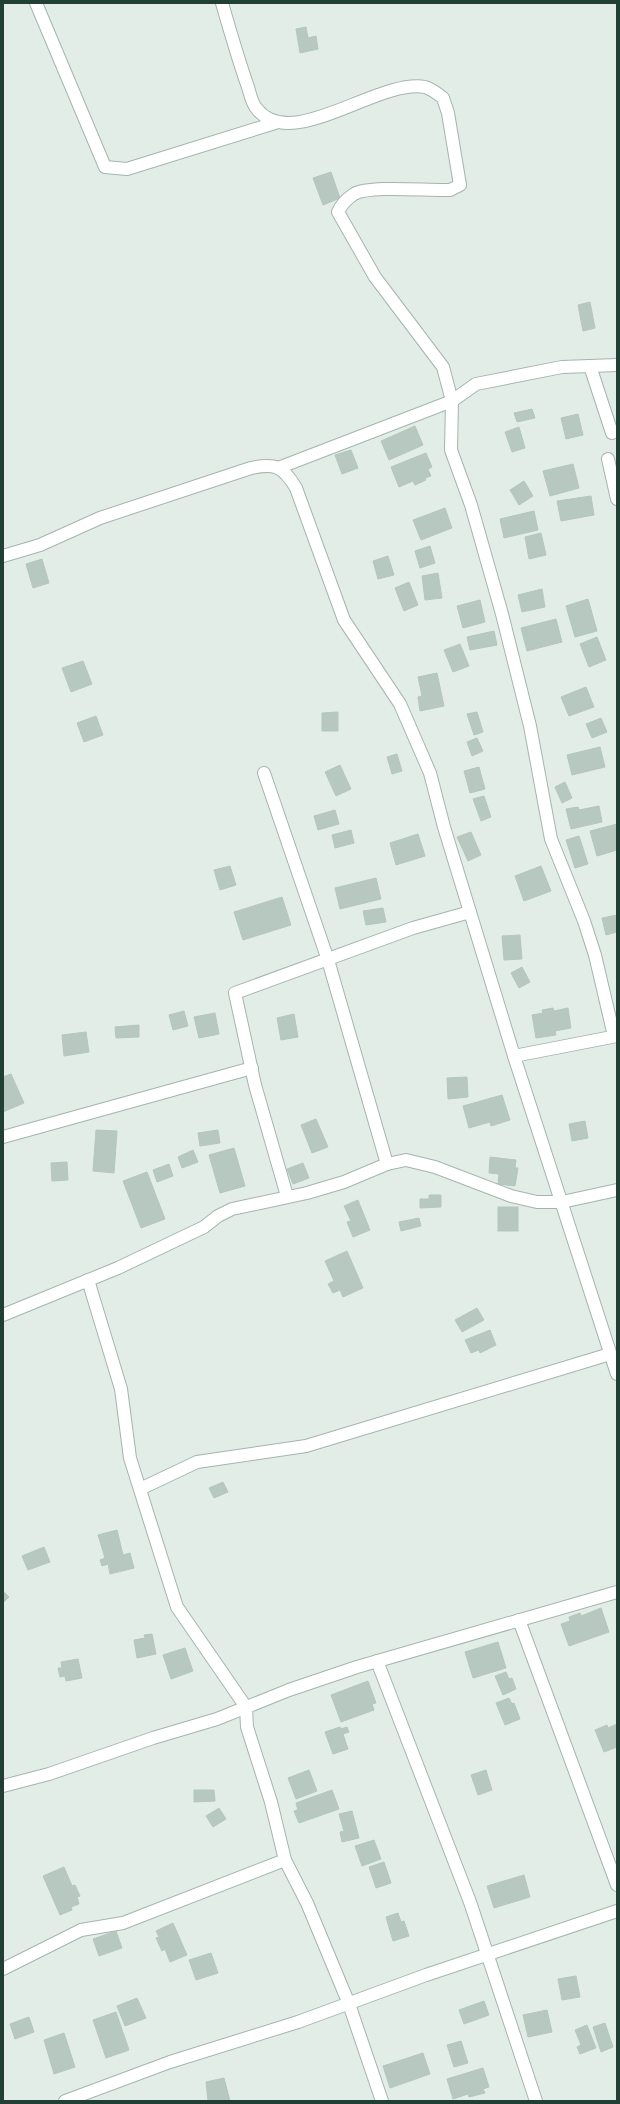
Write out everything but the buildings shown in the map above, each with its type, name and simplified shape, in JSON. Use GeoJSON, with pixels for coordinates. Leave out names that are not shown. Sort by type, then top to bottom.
{"type":"FeatureCollection","features":[{"type":"Feature","properties":{"kind":"street"},"geometry":{"type":"LineString","coordinates":[[36,3],[105,167],[127,169],[274,123],[291,124],[313,119],[402,88],[425,87],[443,98],[448,113],[460,185],[450,190],[363,191],[354,194],[347,200],[338,212],[375,277],[443,366],[452,401],[450,450],[471,505],[502,614],[530,726],[551,839],[584,921],[595,955],[615,1036],[514,1056]]}},
{"type":"Feature","properties":{"kind":"street"},"geometry":{"type":"LineString","coordinates":[[222,3],[240,65],[256,108],[263,117],[274,123]]}},
{"type":"Feature","properties":{"kind":"street"},"geometry":{"type":"LineString","coordinates":[[278,468],[452,401],[476,384],[562,366],[617,365]]}},
{"type":"Feature","properties":{"kind":"street"},"geometry":{"type":"LineString","coordinates":[[590,366],[612,434]]}},
{"type":"Feature","properties":{"kind":"street"},"geometry":{"type":"LineString","coordinates":[[608,459],[617,499]]}},
{"type":"Feature","properties":{"kind":"street"},"geometry":{"type":"LineString","coordinates":[[3,556],[40,545],[100,518],[251,468],[268,465],[278,468],[289,476],[296,488],[344,620],[400,704],[430,773],[444,827],[514,1056],[617,1374]]}},
{"type":"Feature","properties":{"kind":"street"},"geometry":{"type":"LineString","coordinates":[[264,773],[328,960],[387,1164]]}},
{"type":"Feature","properties":{"kind":"street"},"geometry":{"type":"LineString","coordinates":[[287,1196],[252,1068],[236,993],[413,928],[470,912]]}},
{"type":"Feature","properties":{"kind":"street"},"geometry":{"type":"LineString","coordinates":[[3,1137],[252,1068]]}},
{"type":"Feature","properties":{"kind":"street"},"geometry":{"type":"LineString","coordinates":[[3,1315],[88,1280],[204,1228],[218,1216],[232,1209],[287,1196],[307,1193],[344,1182],[387,1164],[406,1160],[435,1167],[510,1196],[537,1202],[562,1202],[617,1190]]}},
{"type":"Feature","properties":{"kind":"street"},"geometry":{"type":"LineString","coordinates":[[88,1280],[121,1389],[130,1458],[177,1606],[246,1707],[247,1727],[271,1802],[285,1860],[307,1902],[349,2004],[382,2101]]}},
{"type":"Feature","properties":{"kind":"street"},"geometry":{"type":"LineString","coordinates":[[140,1489],[196,1462],[306,1446],[610,1354]]}},
{"type":"Feature","properties":{"kind":"street"},"geometry":{"type":"LineString","coordinates":[[3,1786],[49,1774],[153,1738],[217,1719],[296,1688],[378,1661],[617,1592]]}},
{"type":"Feature","properties":{"kind":"street"},"geometry":{"type":"LineString","coordinates":[[520,1620],[617,1885]]}},
{"type":"Feature","properties":{"kind":"street"},"geometry":{"type":"LineString","coordinates":[[378,1661],[488,1954],[536,2101]]}},
{"type":"Feature","properties":{"kind":"street"},"geometry":{"type":"LineString","coordinates":[[3,1969],[81,1930],[123,1923],[285,1860]]}},
{"type":"Feature","properties":{"kind":"street"},"geometry":{"type":"LineString","coordinates":[[64,2101],[170,2062],[298,2022],[488,1954],[617,1911]]}}]}
